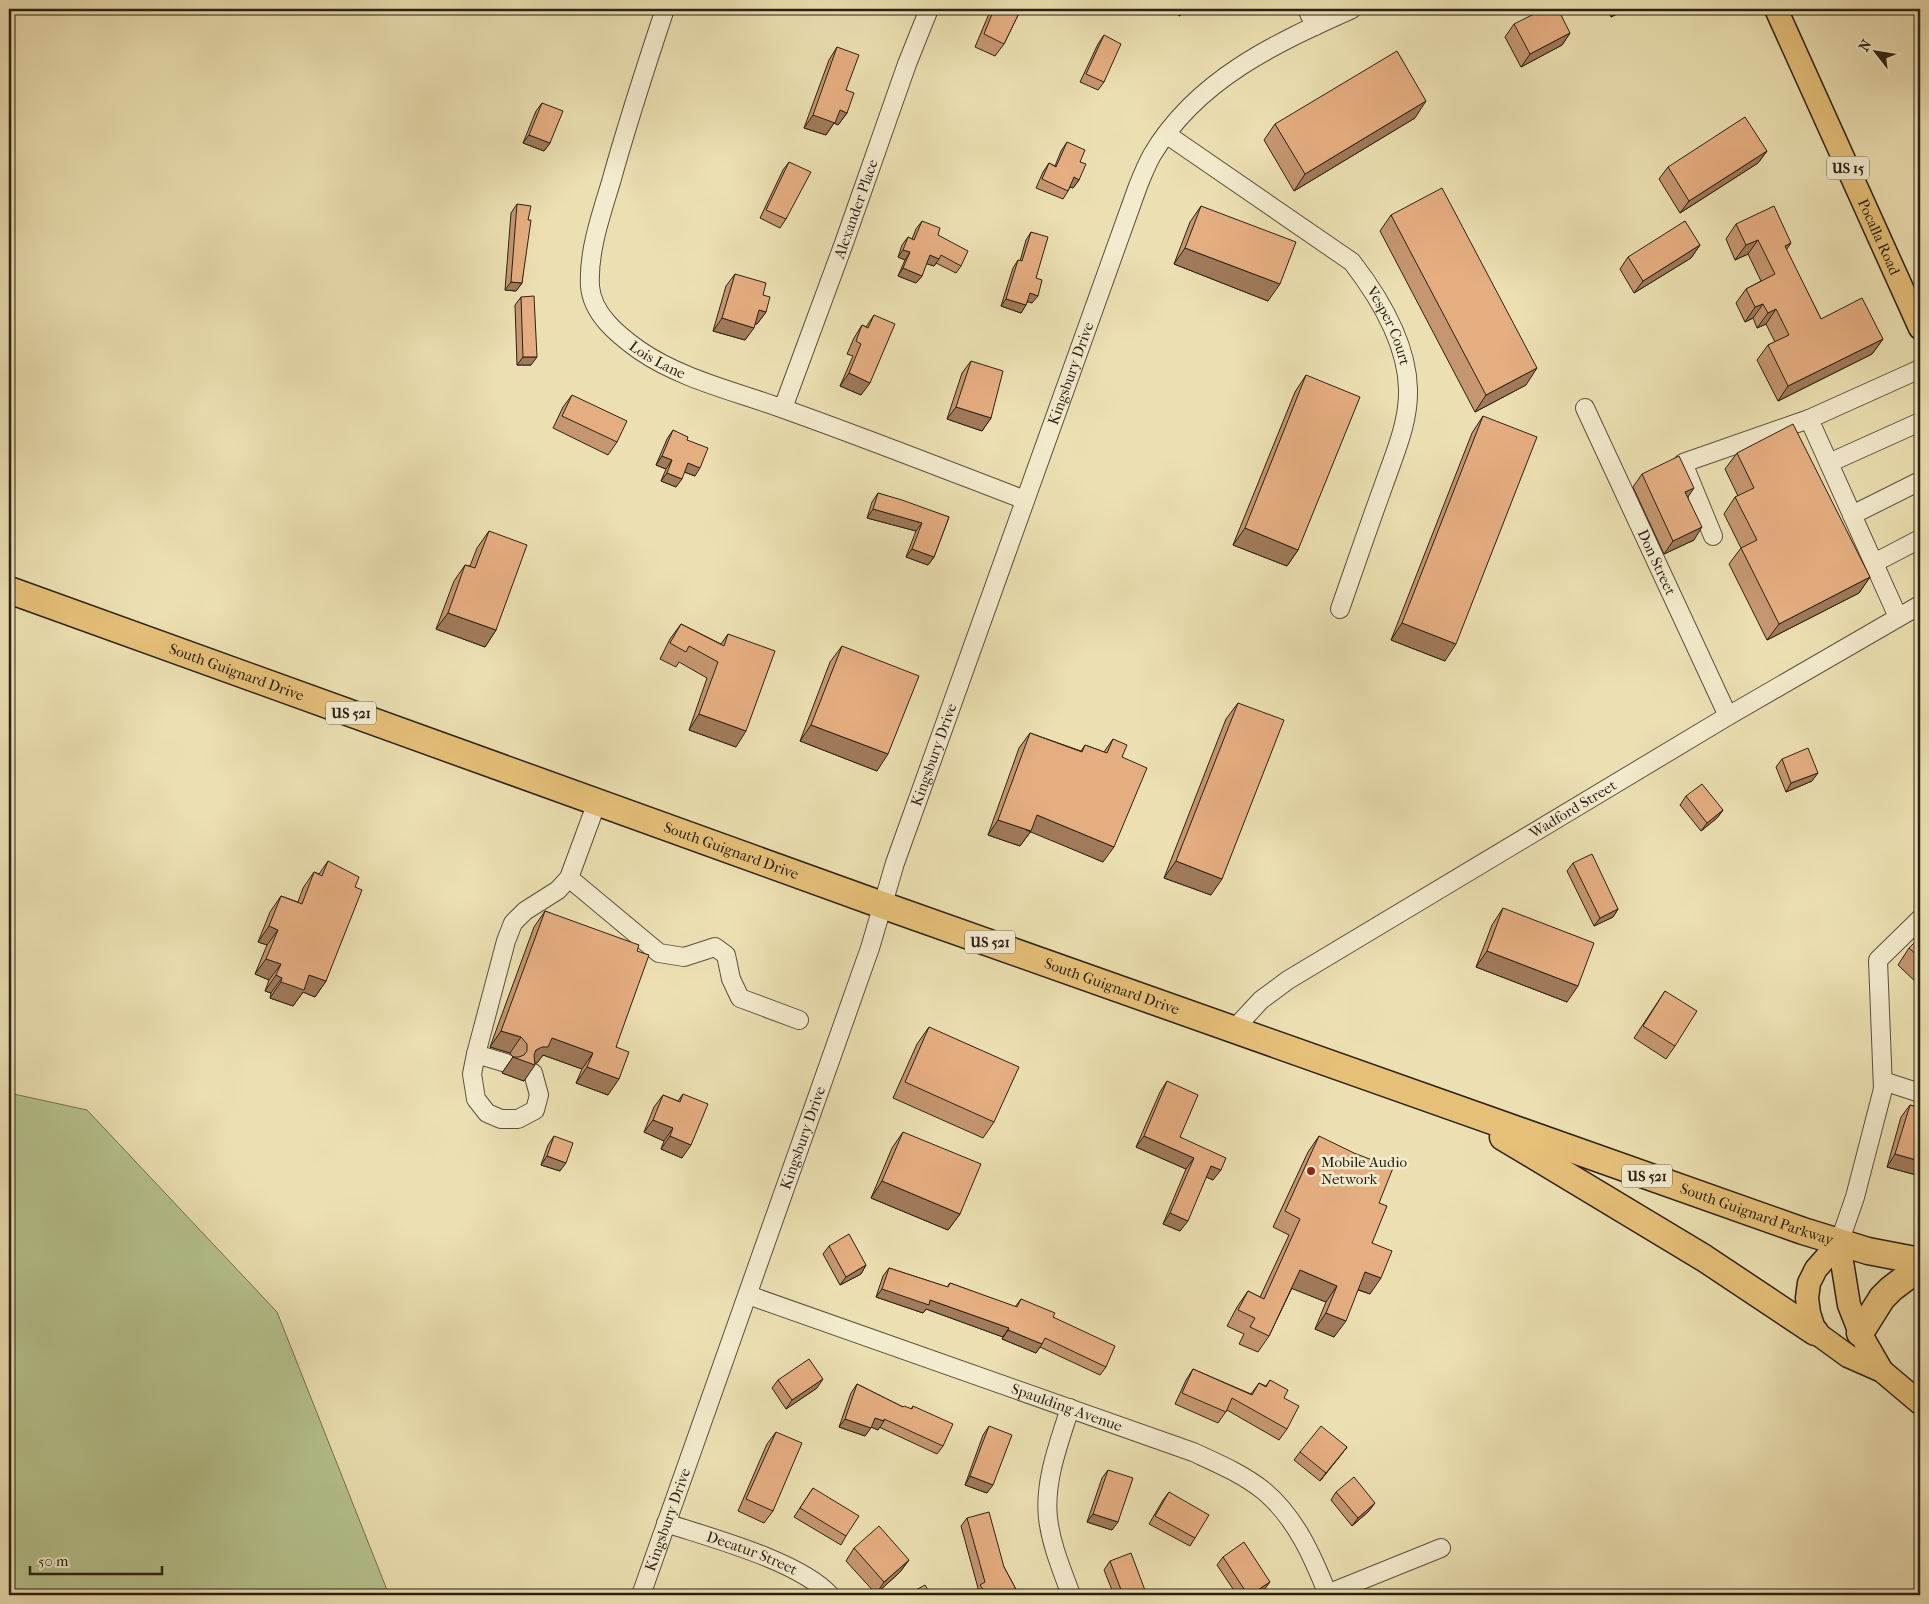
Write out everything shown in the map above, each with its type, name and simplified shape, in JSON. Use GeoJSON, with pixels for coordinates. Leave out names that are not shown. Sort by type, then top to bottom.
{"type":"FeatureCollection","features":[{"type":"Feature","properties":{"kind":"highway","name":"South Guignard Drive"},"geometry":{"type":"LineString","coordinates":[[9,590],[882,905],[1235,1028],[1455,1108]]}},
{"type":"Feature","properties":{"kind":"highway","name":"South Guignard Parkway"},"geometry":{"type":"LineString","coordinates":[[1455,1108],[1839,1243],[1868,1251],[1920,1261]]}},
{"type":"Feature","properties":{"kind":"highway"},"geometry":{"type":"LineString","coordinates":[[1455,1108],[1704,1258],[1815,1332]]}},
{"type":"Feature","properties":{"kind":"highway"},"geometry":{"type":"LineString","coordinates":[[1860,1333],[1882,1298],[1890,1289],[1920,1267]]}},
{"type":"Feature","properties":{"kind":"main road","name":"Pocalla Road"},"geometry":{"type":"LineString","coordinates":[[1776,9],[1920,328]]}},
{"type":"Feature","properties":{"kind":"main road"},"geometry":{"type":"LineString","coordinates":[[1839,1243],[1816,1270],[1809,1283],[1807,1298],[1815,1332],[1848,1356],[1882,1371],[1920,1402]]}},
{"type":"Feature","properties":{"kind":"main road"},"geometry":{"type":"LineString","coordinates":[[1839,1243],[1849,1305],[1860,1333],[1882,1371]]}},
{"type":"Feature","properties":{"kind":"street","name":"Lois Lane"},"geometry":{"type":"LineString","coordinates":[[665,9],[625,132],[599,222],[591,264],[590,287],[594,303],[608,324],[640,351],[698,379],[783,408],[1025,500]]}},
{"type":"Feature","properties":{"kind":"street","name":"Alexander Place"},"geometry":{"type":"LineString","coordinates":[[783,408],[928,9]]}},
{"type":"Feature","properties":{"kind":"street"},"geometry":{"type":"LineString","coordinates":[[1307,9],[1315,26]]}},
{"type":"Feature","properties":{"kind":"street","name":"Kingsbury Drive"},"geometry":{"type":"LineString","coordinates":[[641,1595],[870,948],[895,863],[1138,186],[1152,155],[1166,134],[1187,109],[1211,86],[1272,47],[1352,9]]}},
{"type":"Feature","properties":{"kind":"street","name":"Vesper Court"},"geometry":{"type":"LineString","coordinates":[[1166,134],[1352,262],[1367,281],[1387,316],[1403,356],[1408,388],[1406,422],[1340,609]]}},
{"type":"Feature","properties":{"kind":"street"},"geometry":{"type":"LineString","coordinates":[[1713,536],[1683,463],[1809,420],[1920,369]]}},
{"type":"Feature","properties":{"kind":"street","name":"Don Street"},"geometry":{"type":"LineString","coordinates":[[1585,408],[1728,716]]}},
{"type":"Feature","properties":{"kind":"street"},"geometry":{"type":"LineString","coordinates":[[1809,420],[1898,617]]}},
{"type":"Feature","properties":{"kind":"street"},"geometry":{"type":"LineString","coordinates":[[1829,463],[1920,422]]}},
{"type":"Feature","properties":{"kind":"street"},"geometry":{"type":"LineString","coordinates":[[1852,515],[1920,481]]}},
{"type":"Feature","properties":{"kind":"street"},"geometry":{"type":"LineString","coordinates":[[1874,562],[1920,540]]}},
{"type":"Feature","properties":{"kind":"street","name":"Wadford Street"},"geometry":{"type":"LineString","coordinates":[[1235,1028],[1260,1000],[1288,980],[1728,716],[1920,605]]}},
{"type":"Feature","properties":{"kind":"street"},"geometry":{"type":"LineString","coordinates":[[533,1073],[539,1095],[535,1110],[518,1118],[501,1118],[487,1113],[476,1099],[472,1074],[476,1054],[506,941],[513,923],[525,911],[558,890],[569,878],[597,802]]}},
{"type":"Feature","properties":{"kind":"street"},"geometry":{"type":"LineString","coordinates":[[569,878],[660,953],[684,957],[715,947],[726,955],[731,979],[740,998],[798,1020]]}},
{"type":"Feature","properties":{"kind":"street"},"geometry":{"type":"LineString","coordinates":[[1839,1243],[1855,1197],[1883,1089],[1878,960],[1920,918]]}},
{"type":"Feature","properties":{"kind":"street"},"geometry":{"type":"LineString","coordinates":[[476,1054],[506,1062]]}},
{"type":"Feature","properties":{"kind":"street"},"geometry":{"type":"LineString","coordinates":[[1883,1081],[1920,1093]]}},
{"type":"Feature","properties":{"kind":"street","name":"Spaulding Avenue"},"geometry":{"type":"LineString","coordinates":[[748,1294],[1193,1452],[1232,1471],[1263,1491],[1288,1518],[1314,1560],[1327,1595]]}},
{"type":"Feature","properties":{"kind":"street"},"geometry":{"type":"LineString","coordinates":[[1070,1408],[1049,1483],[1047,1505],[1055,1551],[1071,1595]]}},
{"type":"Feature","properties":{"kind":"street","name":"Decatur Street"},"geometry":{"type":"LineString","coordinates":[[666,1523],[742,1548],[779,1563],[812,1581],[830,1595]]}},
{"type":"Feature","properties":{"kind":"street"},"geometry":{"type":"LineString","coordinates":[[1327,1595],[1441,1548]]}},
{"type":"Feature","properties":{"kind":"green space"},"geometry":{"type":"Polygon","coordinates":[[[9,1093],[87,1110],[277,1312],[389,1595],[9,1595],[9,1093]]]}},
{"type":"Feature","properties":{"kind":"building"},"geometry":{"type":"Polygon","coordinates":[[[994,9],[1021,9],[1004,44],[984,34],[994,9]]]}},
{"type":"Feature","properties":{"kind":"building"},"geometry":{"type":"Polygon","coordinates":[[[1544,9],[1558,9],[1570,33],[1530,54],[1514,24],[1544,9]]]}},
{"type":"Feature","properties":{"kind":"building"},"geometry":{"type":"Polygon","coordinates":[[[1104,35],[1121,44],[1104,82],[1086,74],[1104,35]]]}},
{"type":"Feature","properties":{"kind":"building"},"geometry":{"type":"Polygon","coordinates":[[[837,47],[859,55],[846,90],[854,93],[847,113],[840,110],[835,123],[813,115],[837,47]]]}},
{"type":"Feature","properties":{"kind":"building"},"geometry":{"type":"Polygon","coordinates":[[[1397,51],[1426,101],[1305,174],[1275,124],[1397,51]]]}},
{"type":"Feature","properties":{"kind":"building"},"geometry":{"type":"Polygon","coordinates":[[[542,103],[563,111],[550,143],[529,135],[542,103]]]}},
{"type":"Feature","properties":{"kind":"building"},"geometry":{"type":"Polygon","coordinates":[[[1745,117],[1767,151],[1689,201],[1668,167],[1745,117]]]}},
{"type":"Feature","properties":{"kind":"building"},"geometry":{"type":"Polygon","coordinates":[[[1067,142],[1085,150],[1080,162],[1086,164],[1079,180],[1074,177],[1068,191],[1042,179],[1049,163],[1056,167],[1067,142]]]}},
{"type":"Feature","properties":{"kind":"building"},"geometry":{"type":"Polygon","coordinates":[[[789,162],[811,172],[786,219],[766,210],[789,162]]]}},
{"type":"Feature","properties":{"kind":"building"},"geometry":{"type":"Polygon","coordinates":[[[1442,188],[1537,368],[1486,395],[1391,215],[1442,188]]]}},
{"type":"Feature","properties":{"kind":"building"},"geometry":{"type":"Polygon","coordinates":[[[517,204],[531,206],[528,220],[531,220],[522,283],[511,282],[517,204]]]}},
{"type":"Feature","properties":{"kind":"building"},"geometry":{"type":"Polygon","coordinates":[[[1201,206],[1296,242],[1280,284],[1185,248],[1201,206]]]}},
{"type":"Feature","properties":{"kind":"building"},"geometry":{"type":"Polygon","coordinates":[[[1774,206],[1791,243],[1785,246],[1821,319],[1862,298],[1883,339],[1788,386],[1768,345],[1789,335],[1776,309],[1768,313],[1763,304],[1755,307],[1746,289],[1775,274],[1758,240],[1746,245],[1736,224],[1774,206]]]}},
{"type":"Feature","properties":{"kind":"building"},"geometry":{"type":"Polygon","coordinates":[[[922,221],[940,228],[938,235],[968,251],[961,266],[941,255],[939,259],[930,255],[922,276],[903,268],[910,252],[903,250],[908,237],[914,240],[922,221]]]}},
{"type":"Feature","properties":{"kind":"building"},"geometry":{"type":"Polygon","coordinates":[[[1685,221],[1700,245],[1643,281],[1628,257],[1685,221]]]}},
{"type":"Feature","properties":{"kind":"building"},"geometry":{"type":"Polygon","coordinates":[[[1031,232],[1048,237],[1036,278],[1042,280],[1038,296],[1030,293],[1026,305],[1006,299],[1018,260],[1022,261],[1031,232]]]}},
{"type":"Feature","properties":{"kind":"building"},"geometry":{"type":"Polygon","coordinates":[[[735,274],[766,283],[763,295],[770,297],[766,312],[759,310],[754,328],[722,318],[735,274]]]}},
{"type":"Feature","properties":{"kind":"building"},"geometry":{"type":"Polygon","coordinates":[[[534,296],[537,357],[523,357],[521,297],[534,296]]]}},
{"type":"Feature","properties":{"kind":"building"},"geometry":{"type":"Polygon","coordinates":[[[874,315],[895,324],[870,383],[849,373],[861,344],[856,341],[862,325],[868,328],[874,315]]]}},
{"type":"Feature","properties":{"kind":"building"},"geometry":{"type":"Polygon","coordinates":[[[971,361],[1003,371],[991,418],[956,407],[971,361]]]}},
{"type":"Feature","properties":{"kind":"building"},"geometry":{"type":"Polygon","coordinates":[[[1306,375],[1360,397],[1298,550],[1245,528],[1306,375]]]}},
{"type":"Feature","properties":{"kind":"building"},"geometry":{"type":"Polygon","coordinates":[[[572,395],[627,421],[617,442],[562,416],[572,395]]]}},
{"type":"Feature","properties":{"kind":"building"},"geometry":{"type":"Polygon","coordinates":[[[1483,416],[1537,437],[1456,644],[1402,623],[1483,416]]]}},
{"type":"Feature","properties":{"kind":"building"},"geometry":{"type":"Polygon","coordinates":[[[1793,424],[1870,577],[1779,624],[1741,548],[1757,540],[1735,497],[1754,488],[1737,453],[1793,424]]]}},
{"type":"Feature","properties":{"kind":"building"},"geometry":{"type":"Polygon","coordinates":[[[673,430],[688,437],[687,440],[708,448],[700,468],[688,463],[682,479],[667,473],[672,460],[662,456],[673,430]]]}},
{"type":"Feature","properties":{"kind":"building"},"geometry":{"type":"Polygon","coordinates":[[[1679,456],[1694,488],[1685,492],[1702,527],[1673,541],[1642,474],[1679,456]]]}},
{"type":"Feature","properties":{"kind":"building"},"geometry":{"type":"Polygon","coordinates":[[[878,493],[949,517],[934,557],[912,549],[922,523],[873,509],[878,493]]]}},
{"type":"Feature","properties":{"kind":"building"},"geometry":{"type":"Polygon","coordinates":[[[489,531],[527,545],[496,630],[448,613],[465,565],[475,568],[489,531]]]}},
{"type":"Feature","properties":{"kind":"building"},"geometry":{"type":"Polygon","coordinates":[[[681,624],[724,646],[728,634],[775,651],[746,731],[699,714],[718,662],[689,646],[686,652],[670,643],[681,624]]]}},
{"type":"Feature","properties":{"kind":"building"},"geometry":{"type":"Polygon","coordinates":[[[842,646],[919,676],[888,754],[811,725],[842,646]]]}},
{"type":"Feature","properties":{"kind":"building"},"geometry":{"type":"Polygon","coordinates":[[[1238,703],[1284,720],[1222,879],[1176,861],[1238,703]]]}},
{"type":"Feature","properties":{"kind":"building"},"geometry":{"type":"Polygon","coordinates":[[[1030,733],[1082,752],[1085,745],[1107,753],[1113,739],[1127,745],[1122,757],[1147,768],[1114,847],[1037,815],[1031,831],[998,820],[1030,733]]]}},
{"type":"Feature","properties":{"kind":"building"},"geometry":{"type":"Polygon","coordinates":[[[1808,748],[1818,773],[1791,783],[1782,759],[1808,748]]]}},
{"type":"Feature","properties":{"kind":"building"},"geometry":{"type":"Polygon","coordinates":[[[1702,784],[1723,810],[1707,823],[1686,796],[1702,784]]]}},
{"type":"Feature","properties":{"kind":"building"},"geometry":{"type":"Polygon","coordinates":[[[1592,854],[1618,909],[1600,918],[1573,863],[1592,854]]]}},
{"type":"Feature","properties":{"kind":"building"},"geometry":{"type":"Polygon","coordinates":[[[328,861],[359,877],[355,887],[362,890],[326,981],[309,975],[304,990],[281,982],[282,978],[276,975],[281,964],[266,959],[278,930],[269,926],[281,896],[302,904],[314,872],[322,876],[328,861]]]}},
{"type":"Feature","properties":{"kind":"building"},"geometry":{"type":"Polygon","coordinates":[[[1503,908],[1594,943],[1578,986],[1487,951],[1503,908]]]}},
{"type":"Feature","properties":{"kind":"building"},"geometry":{"type":"Polygon","coordinates":[[[545,911],[639,945],[637,951],[649,955],[616,1047],[629,1052],[619,1079],[587,1067],[593,1053],[552,1038],[548,1047],[536,1050],[534,1055],[535,1065],[513,1057],[524,1055],[527,1051],[527,1044],[521,1037],[501,1031],[545,911]]]}},
{"type":"Feature","properties":{"kind":"building"},"geometry":{"type":"Polygon","coordinates":[[[1920,937],[1920,958],[1909,948],[1920,937]]]}},
{"type":"Feature","properties":{"kind":"building"},"geometry":{"type":"Polygon","coordinates":[[[1665,991],[1697,1011],[1675,1046],[1643,1026],[1665,991]]]}},
{"type":"Feature","properties":{"kind":"building"},"geometry":{"type":"Polygon","coordinates":[[[929,1027],[1019,1067],[994,1122],[905,1082],[929,1027]]]}},
{"type":"Feature","properties":{"kind":"building"},"geometry":{"type":"Polygon","coordinates":[[[1167,1081],[1198,1095],[1180,1137],[1226,1158],[1221,1170],[1211,1166],[1188,1221],[1170,1213],[1194,1158],[1144,1136],[1167,1081]]]}},
{"type":"Feature","properties":{"kind":"building"},"geometry":{"type":"Polygon","coordinates":[[[683,1094],[708,1104],[691,1145],[670,1136],[673,1128],[653,1120],[663,1095],[680,1102],[683,1094]]]}},
{"type":"Feature","properties":{"kind":"building"},"geometry":{"type":"Polygon","coordinates":[[[1910,1105],[1920,1108],[1920,1161],[1895,1154],[1910,1105]]]}},
{"type":"Feature","properties":{"kind":"building"},"geometry":{"type":"Polygon","coordinates":[[[903,1132],[981,1164],[960,1214],[882,1181],[903,1132]]]}},
{"type":"Feature","properties":{"kind":"building"},"geometry":{"type":"Polygon","coordinates":[[[554,1136],[573,1143],[566,1163],[547,1156],[554,1136]]]}},
{"type":"Feature","properties":{"kind":"building"},"geometry":{"type":"Polygon","coordinates":[[[1319,1136],[1354,1153],[1393,1168],[1379,1203],[1387,1206],[1372,1243],[1392,1251],[1381,1278],[1365,1272],[1346,1321],[1326,1313],[1337,1286],[1300,1270],[1269,1336],[1250,1327],[1255,1318],[1238,1310],[1248,1291],[1264,1299],[1300,1219],[1285,1211],[1319,1136]]]}},
{"type":"Feature","properties":{"kind":"building"},"geometry":{"type":"Polygon","coordinates":[[[849,1234],[866,1265],[846,1277],[829,1246],[849,1234]]]}},
{"type":"Feature","properties":{"kind":"building"},"geometry":{"type":"Polygon","coordinates":[[[889,1268],[948,1287],[950,1283],[1017,1307],[1021,1299],[1055,1313],[1053,1317],[1115,1346],[1106,1367],[1045,1338],[1042,1344],[1008,1330],[1009,1328],[930,1300],[929,1305],[882,1289],[889,1268]]]}},
{"type":"Feature","properties":{"kind":"building"},"geometry":{"type":"Polygon","coordinates":[[[809,1359],[823,1379],[792,1400],[778,1380],[809,1359]]]}},
{"type":"Feature","properties":{"kind":"building"},"geometry":{"type":"Polygon","coordinates":[[[1193,1369],[1252,1395],[1259,1383],[1266,1387],[1270,1380],[1288,1390],[1284,1398],[1299,1406],[1287,1429],[1232,1398],[1226,1412],[1182,1393],[1193,1369]]]}},
{"type":"Feature","properties":{"kind":"building"},"geometry":{"type":"Polygon","coordinates":[[[857,1384],[903,1407],[912,1409],[913,1406],[953,1424],[943,1446],[884,1419],[884,1421],[875,1418],[871,1428],[845,1419],[857,1384]]]}},
{"type":"Feature","properties":{"kind":"building"},"geometry":{"type":"Polygon","coordinates":[[[989,1426],[1012,1435],[993,1485],[970,1476],[989,1426]]]}},
{"type":"Feature","properties":{"kind":"building"},"geometry":{"type":"Polygon","coordinates":[[[1321,1426],[1347,1447],[1326,1473],[1300,1452],[1321,1426]]]}},
{"type":"Feature","properties":{"kind":"building"},"geometry":{"type":"Polygon","coordinates":[[[776,1432],[802,1443],[773,1511],[746,1499],[776,1432]]]}},
{"type":"Feature","properties":{"kind":"building"},"geometry":{"type":"Polygon","coordinates":[[[1108,1470],[1133,1478],[1118,1522],[1093,1514],[1108,1470]]]}},
{"type":"Feature","properties":{"kind":"building"},"geometry":{"type":"Polygon","coordinates":[[[1354,1477],[1375,1503],[1358,1518],[1336,1492],[1354,1477]]]}},
{"type":"Feature","properties":{"kind":"building"},"geometry":{"type":"Polygon","coordinates":[[[813,1488],[859,1516],[846,1536],[800,1508],[813,1488]]]}},
{"type":"Feature","properties":{"kind":"building"},"geometry":{"type":"Polygon","coordinates":[[[1169,1492],[1209,1515],[1195,1538],[1155,1516],[1169,1492]]]}},
{"type":"Feature","properties":{"kind":"building"},"geometry":{"type":"Polygon","coordinates":[[[989,1512],[1004,1567],[1019,1595],[987,1595],[980,1585],[985,1582],[967,1518],[989,1512]]]}},
{"type":"Feature","properties":{"kind":"building"},"geometry":{"type":"Polygon","coordinates":[[[879,1526],[909,1560],[884,1582],[854,1548],[879,1526]]]}},
{"type":"Feature","properties":{"kind":"building"},"geometry":{"type":"Polygon","coordinates":[[[1244,1542],[1270,1582],[1250,1595],[1248,1595],[1223,1557],[1244,1542]]]}},
{"type":"Feature","properties":{"kind":"building"},"geometry":{"type":"Polygon","coordinates":[[[1131,1553],[1146,1593],[1140,1595],[1123,1595],[1110,1561],[1131,1553]]]}},
{"type":"Feature","properties":{"kind":"building"},"geometry":{"type":"Polygon","coordinates":[[[925,1585],[931,1595],[907,1595],[925,1585]]]}},
{"type":"Feature","properties":{"kind":"building"},"geometry":{"type":"Polygon","coordinates":[[[710,1590],[722,1595],[707,1595],[710,1590]]]}},
{"type":"Feature","properties":{"kind":"place","name":"Mobile Audio Network"},"geometry":{"type":"Point","coordinates":[1311,1171]}}]}
